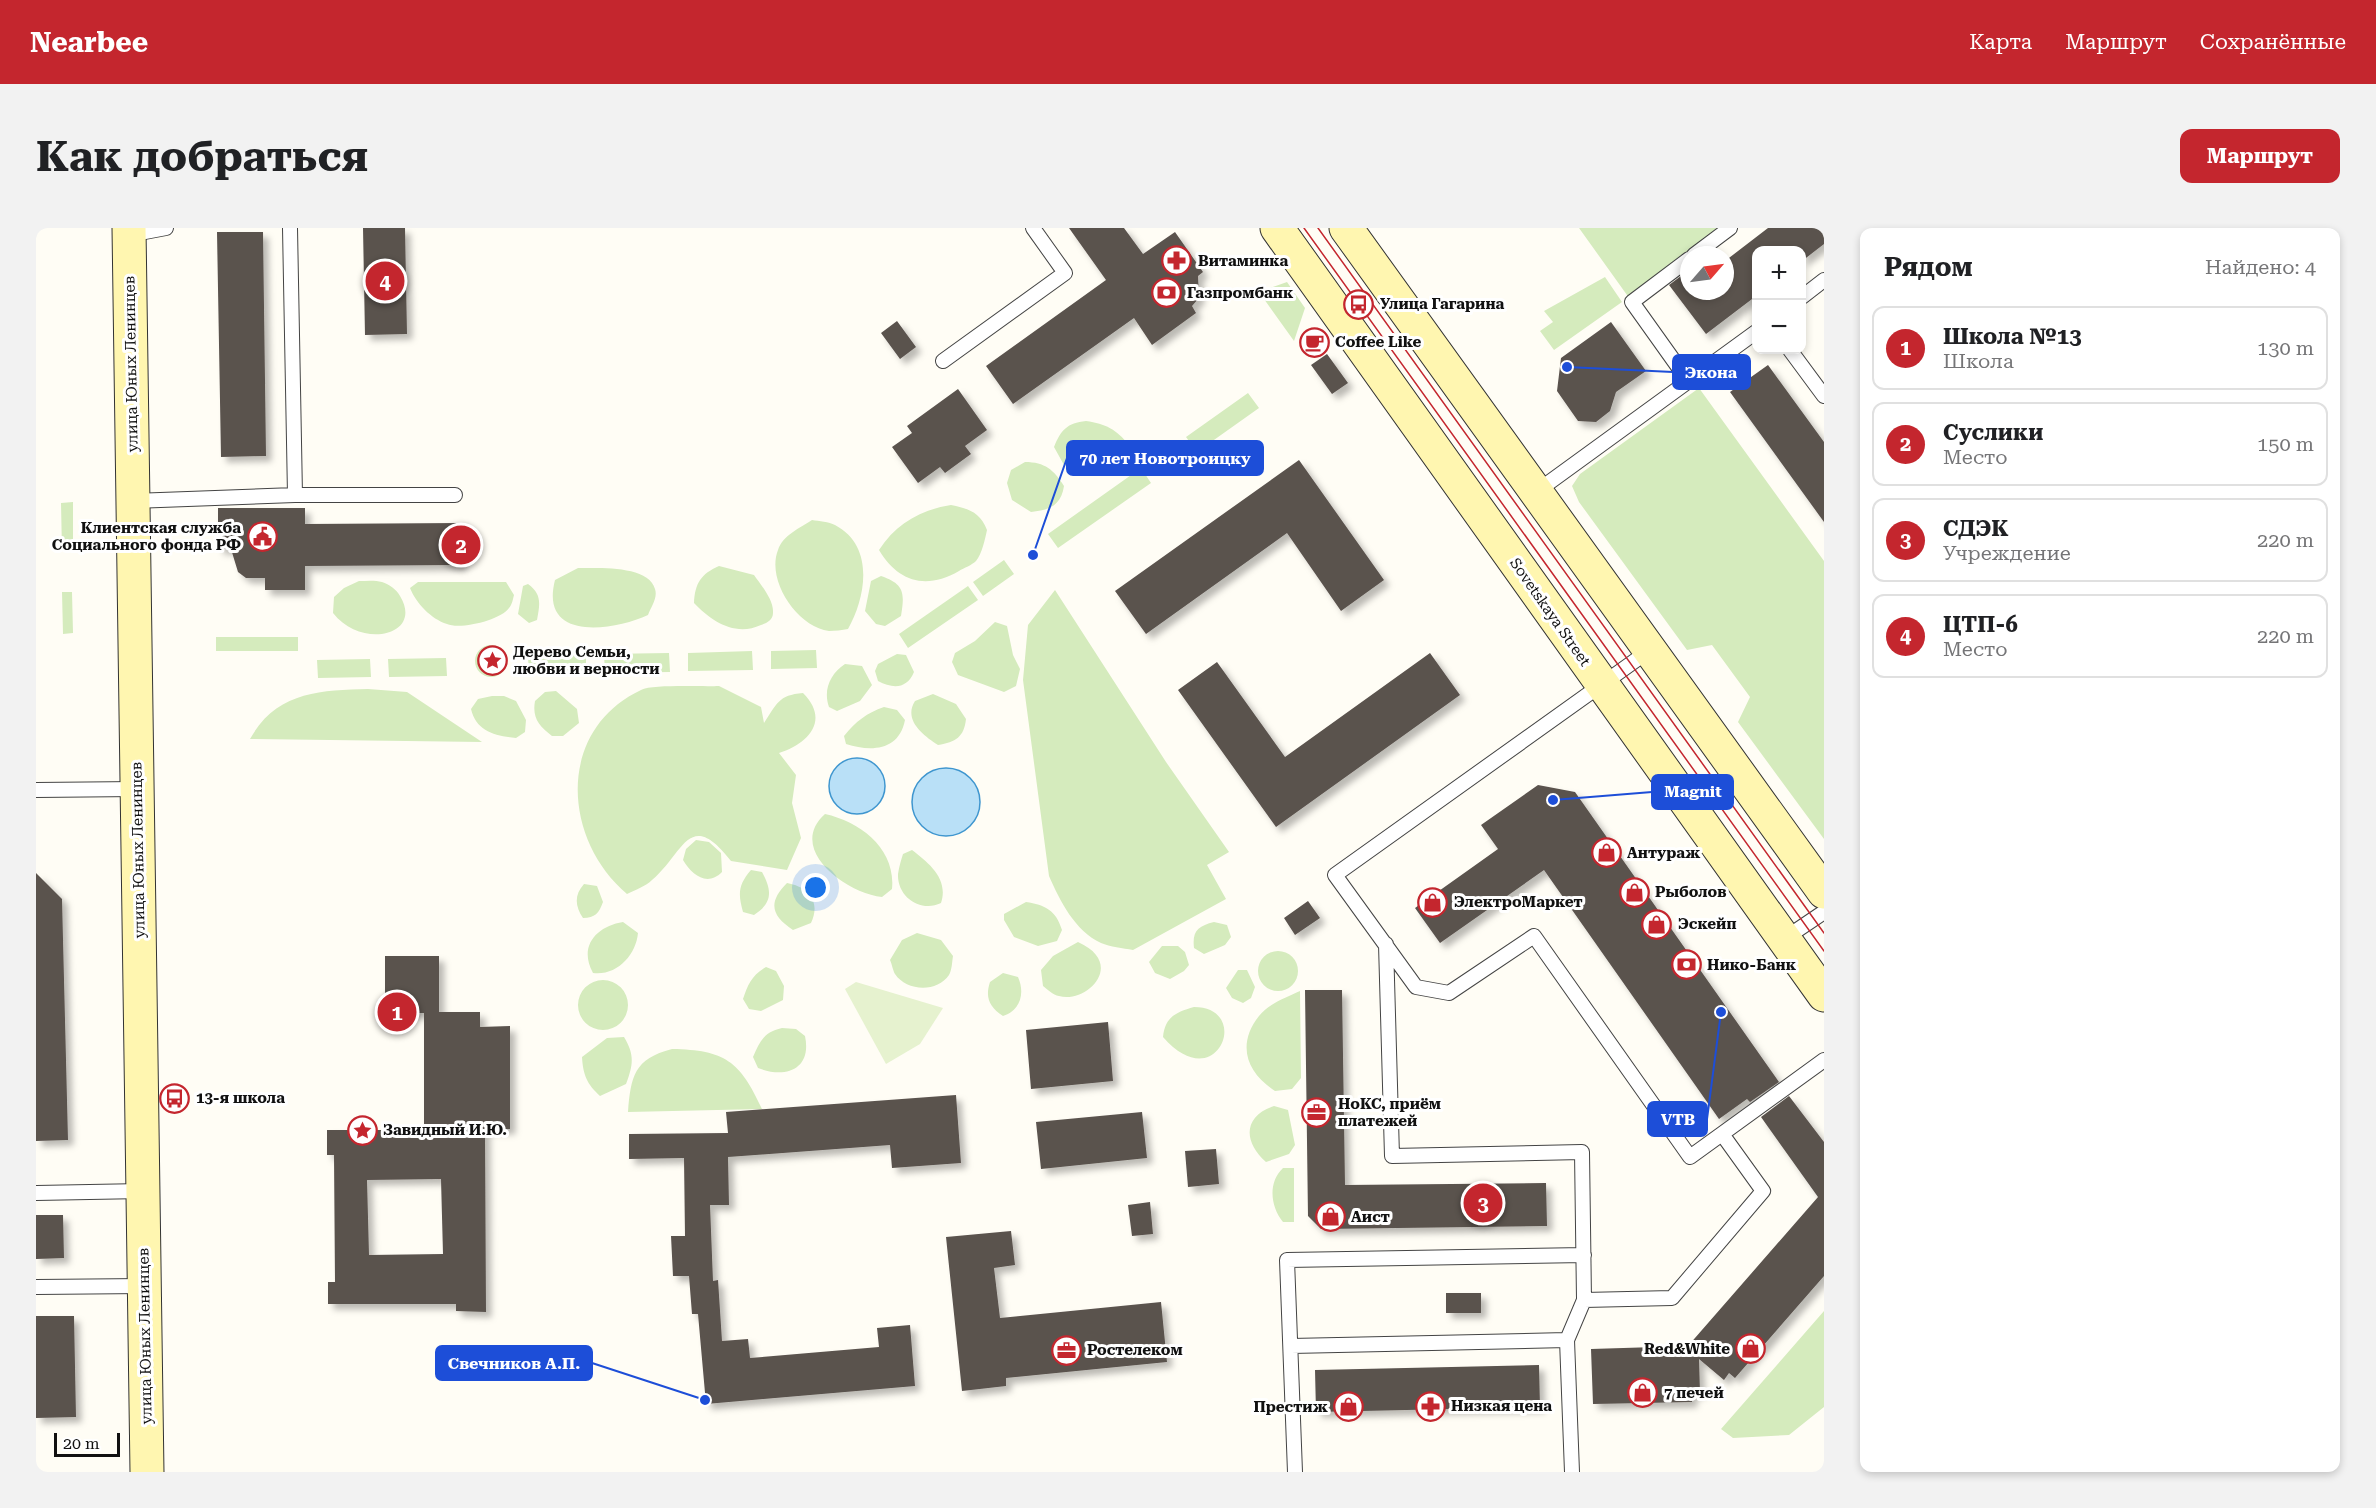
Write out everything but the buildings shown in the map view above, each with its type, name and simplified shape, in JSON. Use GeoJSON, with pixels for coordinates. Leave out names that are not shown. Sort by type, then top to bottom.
{"type":"FeatureCollection","features":[{"type":"Feature","properties":{"kind":"main road","name":"Sovetskaya Street"},"geometry":{"type":"LineString","coordinates":[[1277,228],[1824,995]]}},
{"type":"Feature","properties":{"kind":"main road"},"geometry":{"type":"LineString","coordinates":[[1346,228],[1824,892]]}},
{"type":"Feature","properties":{"kind":"main road","name":"улица Юных Ленинцев"},"geometry":{"type":"LineString","coordinates":[[129,231],[147,1472]]}},
{"type":"Feature","properties":{"kind":"lane"},"geometry":{"type":"LineString","coordinates":[[129,231],[166,228]]}},
{"type":"Feature","properties":{"kind":"lane"},"geometry":{"type":"LineString","coordinates":[[290,228],[295,495]]}},
{"type":"Feature","properties":{"kind":"lane"},"geometry":{"type":"LineString","coordinates":[[943,361],[1065,273],[1033,228]]}},
{"type":"Feature","properties":{"kind":"lane"},"geometry":{"type":"LineString","coordinates":[[1706,246],[1730,228]]}},
{"type":"Feature","properties":{"kind":"lane"},"geometry":{"type":"LineString","coordinates":[[1680,266],[1632,302],[1689,382]]}},
{"type":"Feature","properties":{"kind":"lane"},"geometry":{"type":"LineString","coordinates":[[1806,294],[1824,280]]}},
{"type":"Feature","properties":{"kind":"lane"},"geometry":{"type":"LineString","coordinates":[[1536,492],[1752,335]]}},
{"type":"Feature","properties":{"kind":"lane"},"geometry":{"type":"LineString","coordinates":[[1793,354],[1824,396]]}},
{"type":"Feature","properties":{"kind":"lane"},"geometry":{"type":"LineString","coordinates":[[133,501],[295,495],[455,495]]}},
{"type":"Feature","properties":{"kind":"lane"},"geometry":{"type":"LineString","coordinates":[[1650,650],[1335,875],[1416,987],[1449,993],[1534,936],[1690,1157],[1824,1060]]}},
{"type":"Feature","properties":{"kind":"lane"},"geometry":{"type":"LineString","coordinates":[[36,790],[137,789]]}},
{"type":"Feature","properties":{"kind":"lane"},"geometry":{"type":"LineString","coordinates":[[1784,939],[1824,912]]}},
{"type":"Feature","properties":{"kind":"lane"},"geometry":{"type":"LineString","coordinates":[[1386,945],[1392,1156],[1582,1152],[1584,1300],[1567,1340],[1572,1472]]}},
{"type":"Feature","properties":{"kind":"lane"},"geometry":{"type":"LineString","coordinates":[[1584,1300],[1672,1298],[1763,1191],[1722,1134]]}},
{"type":"Feature","properties":{"kind":"lane"},"geometry":{"type":"LineString","coordinates":[[36,1193],[143,1191]]}},
{"type":"Feature","properties":{"kind":"lane"},"geometry":{"type":"LineString","coordinates":[[1295,1472],[1287,1260],[1584,1255]]}},
{"type":"Feature","properties":{"kind":"lane"},"geometry":{"type":"LineString","coordinates":[[36,1287],[144,1286]]}},
{"type":"Feature","properties":{"kind":"lane"},"geometry":{"type":"LineString","coordinates":[[1291,1346],[1567,1340]]}},
{"type":"Feature","properties":{"kind":"green space"},"geometry":{"type":"Polygon","coordinates":[[[1579,228],[1730,228],[1706,246],[1680,246],[1680,266],[1632,302],[1579,228]]]}},
{"type":"Feature","properties":{"kind":"green space"},"geometry":{"type":"Polygon","coordinates":[[[1605,277],[1622,302],[1554,350],[1540,331],[1553,322],[1544,311],[1605,277]]]}},
{"type":"Feature","properties":{"kind":"green space"},"geometry":{"type":"Polygon","coordinates":[[[1287,282],[1305,308],[1294,341],[1259,292],[1287,282]]]}},
{"type":"Feature","properties":{"kind":"green space"},"geometry":{"type":"Polygon","coordinates":[[[1699,388],[1824,561],[1824,839],[1738,722],[1750,697],[1712,645],[1687,650],[1579,502],[1572,486],[1580,474],[1699,388]]]}},
{"type":"Feature","properties":{"kind":"green space"},"geometry":{"type":"Polygon","coordinates":[[[1248,393],[1259,408],[1197,452],[1186,437],[1248,393]]]}},
{"type":"Feature","properties":{"kind":"green space"},"geometry":{"type":"Polygon","coordinates":[[[1086,421],[1110,428],[1129,445],[1129,457],[1099,476],[1064,465],[1054,447],[1066,428],[1086,421]]]}},
{"type":"Feature","properties":{"kind":"green space"},"geometry":{"type":"Polygon","coordinates":[[[1025,462],[1048,468],[1064,486],[1060,498],[1053,506],[1031,512],[1012,500],[1007,483],[1011,470],[1025,462]]]}},
{"type":"Feature","properties":{"kind":"green space"},"geometry":{"type":"Polygon","coordinates":[[[1141,468],[1151,483],[1058,548],[1048,534],[1141,468]]]}},
{"type":"Feature","properties":{"kind":"green space"},"geometry":{"type":"Polygon","coordinates":[[[73,502],[73,551],[62,551],[61,503],[73,502]]]}},
{"type":"Feature","properties":{"kind":"green space"},"geometry":{"type":"Polygon","coordinates":[[[951,505],[973,512],[984,524],[987,530],[978,558],[947,577],[935,580],[914,580],[904,576],[887,561],[879,550],[893,533],[910,520],[929,510],[951,505]]]}},
{"type":"Feature","properties":{"kind":"green space"},"geometry":{"type":"Polygon","coordinates":[[[812,520],[833,524],[848,534],[861,559],[862,588],[848,629],[829,631],[817,628],[796,612],[780,588],[775,562],[780,545],[792,532],[812,520]]]}},
{"type":"Feature","properties":{"kind":"green space"},"geometry":{"type":"Polygon","coordinates":[[[1004,560],[1014,574],[983,596],[973,582],[1004,560]]]}},
{"type":"Feature","properties":{"kind":"green space"},"geometry":{"type":"Polygon","coordinates":[[[719,566],[754,575],[767,593],[773,608],[773,615],[769,621],[751,628],[733,628],[708,616],[694,603],[700,580],[719,566]]]}},
{"type":"Feature","properties":{"kind":"green space"},"geometry":{"type":"Polygon","coordinates":[[[578,568],[622,570],[633,572],[651,581],[656,592],[648,615],[633,621],[599,627],[582,627],[568,623],[558,614],[553,600],[555,580],[578,568]]]}},
{"type":"Feature","properties":{"kind":"green space"},"geometry":{"type":"Polygon","coordinates":[[[881,576],[898,586],[903,601],[901,616],[885,626],[876,624],[865,611],[871,581],[881,576]]]}},
{"type":"Feature","properties":{"kind":"green space"},"geometry":{"type":"Polygon","coordinates":[[[359,581],[382,582],[397,592],[405,609],[404,620],[397,628],[386,633],[373,634],[359,631],[345,624],[333,613],[334,597],[344,588],[359,581]]]}},
{"type":"Feature","properties":{"kind":"green space"},"geometry":{"type":"Polygon","coordinates":[[[418,582],[506,582],[514,595],[510,607],[498,616],[470,625],[453,626],[441,622],[420,605],[410,588],[418,582]]]}},
{"type":"Feature","properties":{"kind":"green space"},"geometry":{"type":"Polygon","coordinates":[[[528,584],[536,592],[539,604],[537,620],[529,623],[518,614],[523,586],[528,584]]]}},
{"type":"Feature","properties":{"kind":"green space"},"geometry":{"type":"Polygon","coordinates":[[[968,586],[978,600],[908,648],[899,634],[968,586]]]}},
{"type":"Feature","properties":{"kind":"green space"},"geometry":{"type":"Polygon","coordinates":[[[1055,590],[1166,762],[1229,852],[1207,865],[1226,899],[1133,950],[1105,944],[1083,931],[1063,905],[1049,876],[1023,680],[1028,625],[1055,590]]]}},
{"type":"Feature","properties":{"kind":"green space"},"geometry":{"type":"Polygon","coordinates":[[[62,592],[72,592],[73,633],[63,634],[62,592]]]}},
{"type":"Feature","properties":{"kind":"green space"},"geometry":{"type":"Polygon","coordinates":[[[995,622],[1007,626],[1013,655],[1020,669],[1016,686],[1004,692],[958,675],[952,662],[955,653],[975,641],[995,622]]]}},
{"type":"Feature","properties":{"kind":"green space"},"geometry":{"type":"Polygon","coordinates":[[[216,637],[298,637],[298,651],[216,651],[216,637]]]}},
{"type":"Feature","properties":{"kind":"green space"},"geometry":{"type":"Polygon","coordinates":[[[491,645],[503,649],[507,661],[503,673],[491,677],[479,673],[475,661],[479,649],[491,645]]]}},
{"type":"Feature","properties":{"kind":"green space"},"geometry":{"type":"Polygon","coordinates":[[[816,650],[817,668],[771,669],[771,651],[816,650]]]}},
{"type":"Feature","properties":{"kind":"green space"},"geometry":{"type":"Polygon","coordinates":[[[752,651],[753,670],[688,671],[688,653],[752,651]]]}},
{"type":"Feature","properties":{"kind":"green space"},"geometry":{"type":"Polygon","coordinates":[[[669,653],[670,672],[605,673],[604,654],[669,653]]]}},
{"type":"Feature","properties":{"kind":"green space"},"geometry":{"type":"Polygon","coordinates":[[[897,654],[906,655],[914,672],[911,678],[899,686],[878,681],[875,671],[878,664],[897,654]]]}},
{"type":"Feature","properties":{"kind":"green space"},"geometry":{"type":"Polygon","coordinates":[[[586,655],[586,673],[529,674],[528,656],[586,655]]]}},
{"type":"Feature","properties":{"kind":"green space"},"geometry":{"type":"Polygon","coordinates":[[[446,658],[447,676],[389,677],[388,659],[446,658]]]}},
{"type":"Feature","properties":{"kind":"green space"},"geometry":{"type":"Polygon","coordinates":[[[370,659],[371,677],[318,678],[317,660],[370,659]]]}},
{"type":"Feature","properties":{"kind":"green space"},"geometry":{"type":"Polygon","coordinates":[[[845,664],[862,666],[872,685],[860,701],[837,711],[829,707],[827,689],[835,673],[845,664]]]}},
{"type":"Feature","properties":{"kind":"green space"},"geometry":{"type":"Polygon","coordinates":[[[667,686],[719,686],[761,707],[764,723],[783,698],[795,694],[803,693],[815,713],[812,730],[806,737],[798,744],[779,753],[796,775],[792,803],[801,838],[787,870],[731,861],[717,845],[705,837],[696,836],[680,848],[650,882],[627,894],[605,871],[590,845],[580,816],[578,786],[582,758],[594,731],[613,708],[641,690],[667,686]]]}},
{"type":"Feature","properties":{"kind":"green space"},"geometry":{"type":"Polygon","coordinates":[[[368,689],[407,692],[482,742],[250,739],[261,723],[286,703],[316,693],[368,689]]]}},
{"type":"Feature","properties":{"kind":"green space"},"geometry":{"type":"Polygon","coordinates":[[[556,691],[577,709],[579,723],[563,736],[552,736],[547,732],[540,725],[535,712],[535,701],[545,692],[556,691]]]}},
{"type":"Feature","properties":{"kind":"green space"},"geometry":{"type":"Polygon","coordinates":[[[933,694],[956,704],[966,719],[958,738],[938,745],[921,732],[911,714],[915,701],[933,694]]]}},
{"type":"Feature","properties":{"kind":"green space"},"geometry":{"type":"Polygon","coordinates":[[[504,696],[516,701],[526,720],[525,732],[516,738],[501,736],[477,723],[471,709],[478,699],[504,696]]]}},
{"type":"Feature","properties":{"kind":"green space"},"geometry":{"type":"Polygon","coordinates":[[[884,707],[897,710],[905,720],[897,738],[883,747],[865,748],[846,744],[844,736],[853,726],[862,718],[884,707]]]}},
{"type":"Feature","properties":{"kind":"green space"},"geometry":{"type":"Polygon","coordinates":[[[825,814],[851,823],[874,840],[882,850],[892,875],[892,889],[882,897],[852,887],[825,867],[816,855],[812,841],[815,827],[825,814]]]}},
{"type":"Feature","properties":{"kind":"green space"},"geometry":{"type":"Polygon","coordinates":[[[696,840],[709,842],[721,853],[722,872],[711,879],[695,874],[683,860],[686,849],[696,840]]]}},
{"type":"Feature","properties":{"kind":"green space"},"geometry":{"type":"Polygon","coordinates":[[[912,850],[931,866],[940,879],[943,894],[941,903],[933,906],[918,904],[901,890],[898,874],[900,864],[903,854],[912,850]]]}},
{"type":"Feature","properties":{"kind":"green space"},"geometry":{"type":"Polygon","coordinates":[[[751,870],[762,872],[769,890],[765,906],[754,915],[743,912],[740,900],[741,885],[751,870]]]}},
{"type":"Feature","properties":{"kind":"green space"},"geometry":{"type":"Polygon","coordinates":[[[787,883],[807,892],[815,908],[811,923],[793,930],[780,920],[775,909],[777,897],[787,883]]]}},
{"type":"Feature","properties":{"kind":"green space"},"geometry":{"type":"Polygon","coordinates":[[[584,884],[597,886],[603,902],[596,914],[583,918],[577,901],[578,892],[584,884]]]}},
{"type":"Feature","properties":{"kind":"green space"},"geometry":{"type":"Polygon","coordinates":[[[1026,902],[1044,907],[1057,918],[1062,930],[1057,941],[1038,946],[1014,937],[1004,920],[1004,914],[1026,902]]]}},
{"type":"Feature","properties":{"kind":"green space"},"geometry":{"type":"Polygon","coordinates":[[[623,922],[638,933],[634,949],[617,967],[602,973],[593,973],[588,954],[593,939],[605,928],[623,922]]]}},
{"type":"Feature","properties":{"kind":"green space"},"geometry":{"type":"Polygon","coordinates":[[[1214,922],[1227,925],[1231,937],[1225,945],[1204,954],[1194,948],[1195,933],[1204,925],[1214,922]]]}},
{"type":"Feature","properties":{"kind":"green space"},"geometry":{"type":"Polygon","coordinates":[[[917,933],[941,940],[953,956],[949,975],[937,985],[914,987],[900,980],[895,974],[890,960],[902,940],[917,933]]]}},
{"type":"Feature","properties":{"kind":"green space"},"geometry":{"type":"Polygon","coordinates":[[[1078,942],[1092,951],[1100,961],[1101,971],[1097,980],[1090,988],[1070,997],[1050,992],[1043,986],[1041,970],[1053,956],[1078,942]]]}},
{"type":"Feature","properties":{"kind":"green space"},"geometry":{"type":"Polygon","coordinates":[[[1162,946],[1178,946],[1185,952],[1189,965],[1184,971],[1170,979],[1155,973],[1149,962],[1162,946]]]}},
{"type":"Feature","properties":{"kind":"green space"},"geometry":{"type":"Polygon","coordinates":[[[1278,951],[1292,957],[1298,971],[1292,985],[1278,991],[1264,985],[1258,971],[1264,957],[1278,951]]]}},
{"type":"Feature","properties":{"kind":"green space"},"geometry":{"type":"Polygon","coordinates":[[[766,967],[776,971],[784,986],[783,1000],[761,1011],[749,1009],[743,999],[747,989],[751,980],[766,967]]]}},
{"type":"Feature","properties":{"kind":"green space"},"geometry":{"type":"Polygon","coordinates":[[[1238,970],[1247,970],[1255,987],[1251,998],[1243,1003],[1232,998],[1226,988],[1238,970]]]}},
{"type":"Feature","properties":{"kind":"green space"},"geometry":{"type":"Polygon","coordinates":[[[1003,973],[1018,977],[1021,995],[1014,1010],[1003,1016],[991,1005],[988,992],[990,982],[1003,973]]]}},
{"type":"Feature","properties":{"kind":"green space"},"geometry":{"type":"Polygon","coordinates":[[[598,980],[608,980],[621,987],[628,1000],[628,1010],[621,1023],[608,1030],[598,1030],[589,1026],[582,1019],[578,1010],[578,1000],[582,991],[589,984],[598,980]]]}},
{"type":"Feature","properties":{"kind":"green space"},"geometry":{"type":"Polygon","coordinates":[[[856,982],[943,1008],[920,1044],[886,1064],[845,989],[856,982]]]}},
{"type":"Feature","properties":{"kind":"green space"},"geometry":{"type":"Polygon","coordinates":[[[1300,991],[1301,1078],[1292,1089],[1275,1091],[1257,1076],[1252,1067],[1248,1058],[1248,1037],[1259,1016],[1267,1008],[1300,991]]]}},
{"type":"Feature","properties":{"kind":"green space"},"geometry":{"type":"Polygon","coordinates":[[[1194,1007],[1212,1011],[1222,1020],[1224,1033],[1221,1045],[1212,1055],[1199,1058],[1182,1054],[1163,1037],[1166,1025],[1172,1016],[1194,1007]]]}},
{"type":"Feature","properties":{"kind":"green space"},"geometry":{"type":"Polygon","coordinates":[[[782,1028],[796,1029],[805,1036],[805,1056],[801,1064],[787,1071],[778,1072],[758,1068],[753,1057],[761,1042],[771,1032],[782,1028]]]}},
{"type":"Feature","properties":{"kind":"green space"},"geometry":{"type":"Polygon","coordinates":[[[624,1037],[632,1060],[626,1084],[600,1096],[586,1079],[582,1057],[607,1038],[624,1037]]]}},
{"type":"Feature","properties":{"kind":"green space"},"geometry":{"type":"Polygon","coordinates":[[[672,1049],[705,1052],[729,1061],[746,1080],[762,1109],[628,1112],[631,1088],[637,1071],[650,1058],[672,1049]]]}},
{"type":"Feature","properties":{"kind":"green space"},"geometry":{"type":"Polygon","coordinates":[[[1274,1106],[1288,1110],[1295,1145],[1289,1154],[1266,1162],[1253,1146],[1250,1130],[1256,1116],[1274,1106]]]}},
{"type":"Feature","properties":{"kind":"green space"},"geometry":{"type":"Polygon","coordinates":[[[1283,1168],[1294,1168],[1294,1222],[1283,1222],[1273,1202],[1275,1180],[1283,1168]]]}},
{"type":"Feature","properties":{"kind":"green space"},"geometry":{"type":"Polygon","coordinates":[[[1824,1311],[1824,1407],[1789,1435],[1733,1438],[1721,1429],[1824,1311]]]}},
{"type":"Feature","properties":{"kind":"water"},"geometry":{"type":"Polygon","coordinates":[[[851,758],[863,758],[873,762],[881,770],[885,786],[881,802],[873,810],[863,814],[851,814],[841,810],[833,802],[829,792],[829,780],[833,770],[841,762],[851,758]]]}},
{"type":"Feature","properties":{"kind":"water"},"geometry":{"type":"Polygon","coordinates":[[[946,768],[959,771],[970,778],[977,789],[980,802],[977,815],[970,826],[959,833],[946,836],[933,833],[922,826],[915,815],[912,802],[915,789],[922,778],[933,771],[946,768]]]}},
{"type":"Feature","properties":{"kind":"tram line"},"geometry":{"type":"LineString","coordinates":[[1304,228],[1824,951]]}},
{"type":"Feature","properties":{"kind":"tram line"},"geometry":{"type":"LineString","coordinates":[[1318,228],[1824,933]]}},
{"type":"Feature","properties":{"kind":"place","name":"Витаминка"},"geometry":{"type":"Point","coordinates":[1177,261]}},
{"type":"Feature","properties":{"kind":"place","name":"ЦТП-6"},"geometry":{"type":"Point","coordinates":[385,281]}},
{"type":"Feature","properties":{"kind":"place","name":"Газпромбанк"},"geometry":{"type":"Point","coordinates":[1166,293]}},
{"type":"Feature","properties":{"kind":"place","name":"Улица Гагарина"},"geometry":{"type":"Point","coordinates":[1359,304]}},
{"type":"Feature","properties":{"kind":"place","name":"Coffee Like"},"geometry":{"type":"Point","coordinates":[1314,342]}},
{"type":"Feature","properties":{"kind":"place","name":"Экона"},"geometry":{"type":"Point","coordinates":[1567,367]}},
{"type":"Feature","properties":{"kind":"place","name":"Клиентская служба Социального фонда РФ"},"geometry":{"type":"Point","coordinates":[262,537]}},
{"type":"Feature","properties":{"kind":"place","name":"Суслики"},"geometry":{"type":"Point","coordinates":[461,545]}},
{"type":"Feature","properties":{"kind":"place","name":"70 лет Новотроицку"},"geometry":{"type":"Point","coordinates":[1033,555]}},
{"type":"Feature","properties":{"kind":"place","name":"Дерево Семьи, любви и верности"},"geometry":{"type":"Point","coordinates":[492,661]}},
{"type":"Feature","properties":{"kind":"place","name":"Magnit"},"geometry":{"type":"Point","coordinates":[1553,800]}},
{"type":"Feature","properties":{"kind":"place","name":"Антураж"},"geometry":{"type":"Point","coordinates":[1606,853]}},
{"type":"Feature","properties":{"kind":"place","name":"Рыболов"},"geometry":{"type":"Point","coordinates":[1634,892]}},
{"type":"Feature","properties":{"kind":"place","name":"ЭлектроМаркет"},"geometry":{"type":"Point","coordinates":[1433,902]}},
{"type":"Feature","properties":{"kind":"place","name":"Эскейп"},"geometry":{"type":"Point","coordinates":[1657,924]}},
{"type":"Feature","properties":{"kind":"place","name":"Нико-Банк"},"geometry":{"type":"Point","coordinates":[1686,965]}},
{"type":"Feature","properties":{"kind":"place","name":"Школа №13"},"geometry":{"type":"Point","coordinates":[397,1012]}},
{"type":"Feature","properties":{"kind":"place","name":"VTB"},"geometry":{"type":"Point","coordinates":[1721,1012]}},
{"type":"Feature","properties":{"kind":"place","name":"13-я школа"},"geometry":{"type":"Point","coordinates":[175,1098]}},
{"type":"Feature","properties":{"kind":"place","name":"НоКС, приём платежей"},"geometry":{"type":"Point","coordinates":[1317,1113]}},
{"type":"Feature","properties":{"kind":"place","name":"Завидный И.Ю."},"geometry":{"type":"Point","coordinates":[362,1130]}},
{"type":"Feature","properties":{"kind":"place","name":"СДЭК"},"geometry":{"type":"Point","coordinates":[1483,1203]}},
{"type":"Feature","properties":{"kind":"place","name":"Аист"},"geometry":{"type":"Point","coordinates":[1330,1217]}},
{"type":"Feature","properties":{"kind":"place","name":"Red&White"},"geometry":{"type":"Point","coordinates":[1751,1349]}},
{"type":"Feature","properties":{"kind":"place","name":"Ростелеком"},"geometry":{"type":"Point","coordinates":[1066,1350]}},
{"type":"Feature","properties":{"kind":"place","name":"7 печей"},"geometry":{"type":"Point","coordinates":[1643,1393]}},
{"type":"Feature","properties":{"kind":"place","name":"Свечников А.П."},"geometry":{"type":"Point","coordinates":[705,1400]}},
{"type":"Feature","properties":{"kind":"place","name":"Низкая цена"},"geometry":{"type":"Point","coordinates":[1430,1406]}},
{"type":"Feature","properties":{"kind":"place","name":"Престиж"},"geometry":{"type":"Point","coordinates":[1349,1407]}}]}
